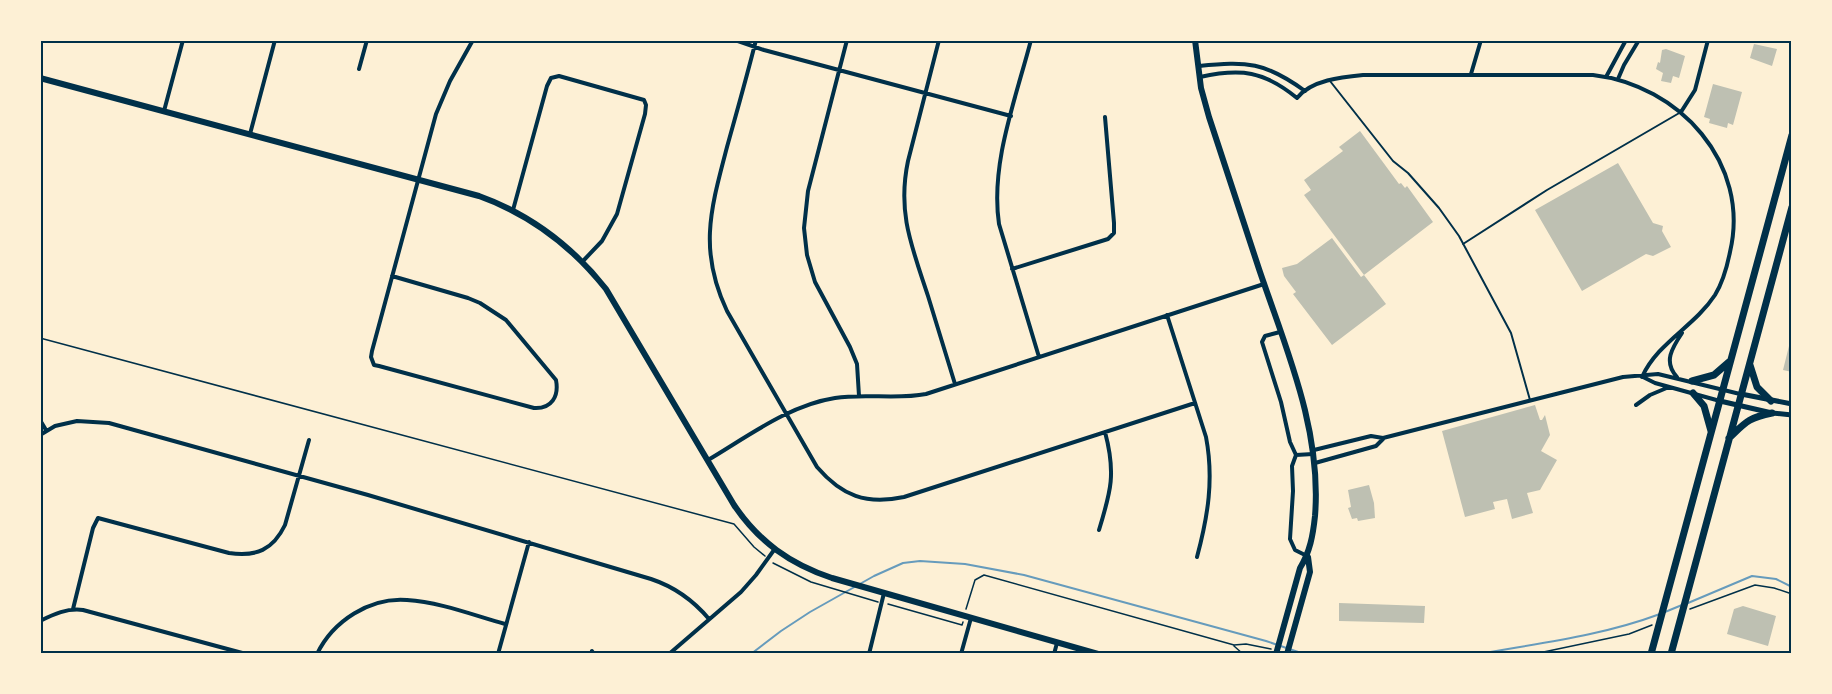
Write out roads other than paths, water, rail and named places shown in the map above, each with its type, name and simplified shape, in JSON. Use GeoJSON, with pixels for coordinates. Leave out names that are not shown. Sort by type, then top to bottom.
{"type":"FeatureCollection","features":[{"type":"Feature","properties":{"kind":"highway"},"geometry":{"type":"LineString","coordinates":[[1652,652],[1791,135]]}},
{"type":"Feature","properties":{"kind":"highway"},"geometry":{"type":"LineString","coordinates":[[1671,654],[1791,207]]}},
{"type":"Feature","properties":{"kind":"highway"},"geometry":{"type":"LineString","coordinates":[[1692,381],[1714,375],[1731,361]]}},
{"type":"Feature","properties":{"kind":"highway"},"geometry":{"type":"LineString","coordinates":[[1749,363],[1757,387],[1771,400]]}},
{"type":"Feature","properties":{"kind":"highway"},"geometry":{"type":"LineString","coordinates":[[1693,393],[1704,406],[1711,431]]}},
{"type":"Feature","properties":{"kind":"highway"},"geometry":{"type":"LineString","coordinates":[[1729,438],[1746,421],[1772,412]]}},
{"type":"Feature","properties":{"kind":"main road"},"geometry":{"type":"LineString","coordinates":[[1195,40],[1200,77],[1213,128],[1302,399],[1314,452],[1316,502],[1308,556],[1310,572],[1287,654]]}},
{"type":"Feature","properties":{"kind":"main road"},"geometry":{"type":"LineString","coordinates":[[40,78],[479,196],[513,210],[546,229],[583,261],[606,290],[743,519],[774,550],[803,567],[832,578],[1098,654]]}},
{"type":"Feature","properties":{"kind":"main road"},"geometry":{"type":"LineString","coordinates":[[1277,652],[1300,568],[1308,556]]}},
{"type":"Feature","properties":{"kind":"street"},"geometry":{"type":"LineString","coordinates":[[164,111],[183,40]]}},
{"type":"Feature","properties":{"kind":"street"},"geometry":{"type":"LineString","coordinates":[[250,134],[275,40]]}},
{"type":"Feature","properties":{"kind":"street"},"geometry":{"type":"LineString","coordinates":[[359,69],[367,40]]}},
{"type":"Feature","properties":{"kind":"street"},"geometry":{"type":"LineString","coordinates":[[392,276],[468,298],[502,317],[556,380],[556,393],[551,403],[543,408],[534,408],[379,366],[372,361],[372,351],[392,276],[418,179],[436,114],[443,95],[472,40]]}},
{"type":"Feature","properties":{"kind":"street"},"geometry":{"type":"LineString","coordinates":[[735,40],[1011,116]]}},
{"type":"Feature","properties":{"kind":"street"},"geometry":{"type":"LineString","coordinates":[[756,40],[713,203],[709,227],[709,252],[715,282],[726,311],[786,415],[830,482],[850,494],[872,500],[885,501],[904,498],[1195,403]]}},
{"type":"Feature","properties":{"kind":"street"},"geometry":{"type":"LineString","coordinates":[[847,40],[808,191],[805,209],[805,237],[818,290],[853,353],[859,376],[859,396]]}},
{"type":"Feature","properties":{"kind":"street"},"geometry":{"type":"LineString","coordinates":[[939,40],[906,171],[904,210],[911,245],[955,384]]}},
{"type":"Feature","properties":{"kind":"street"},"geometry":{"type":"LineString","coordinates":[[1031,40],[998,170],[996,202],[999,224],[1039,357]]}},
{"type":"Feature","properties":{"kind":"street"},"geometry":{"type":"LineString","coordinates":[[1471,75],[1481,40]]}},
{"type":"Feature","properties":{"kind":"street"},"geometry":{"type":"LineString","coordinates":[[1606,77],[1626,40]]}},
{"type":"Feature","properties":{"kind":"street"},"geometry":{"type":"LineString","coordinates":[[1618,79],[1639,40]]}},
{"type":"Feature","properties":{"kind":"street"},"geometry":{"type":"LineString","coordinates":[[1681,112],[1695,90],[1708,40]]}},
{"type":"Feature","properties":{"kind":"street"},"geometry":{"type":"LineString","coordinates":[[1198,66],[1234,63],[1264,67],[1305,91]]}},
{"type":"Feature","properties":{"kind":"street"},"geometry":{"type":"LineString","coordinates":[[1200,77],[1231,72],[1254,74],[1281,85],[1297,98],[1305,91],[1330,81],[1363,75],[1606,77],[1618,79],[1653,93],[1681,112],[1723,166],[1731,189],[1734,218],[1731,247],[1722,281],[1702,312],[1649,361],[1642,377]]}},
{"type":"Feature","properties":{"kind":"street"},"geometry":{"type":"LineString","coordinates":[[513,210],[547,86],[552,77],[559,76],[645,102],[645,114],[617,214],[602,241],[583,261]]}},
{"type":"Feature","properties":{"kind":"street"},"geometry":{"type":"LineString","coordinates":[[1012,269],[1111,237],[1114,223],[1105,117]]}},
{"type":"Feature","properties":{"kind":"street"},"geometry":{"type":"LineString","coordinates":[[707,460],[786,415],[824,400],[859,396],[916,396],[1264,284]]}},
{"type":"Feature","properties":{"kind":"street"},"geometry":{"type":"LineString","coordinates":[[1167,315],[1206,437],[1211,483],[1208,513],[1197,557]]}},
{"type":"Feature","properties":{"kind":"street"},"geometry":{"type":"LineString","coordinates":[[1677,378],[1671,369],[1669,357],[1672,348],[1685,329]]}},
{"type":"Feature","properties":{"kind":"street"},"geometry":{"type":"LineString","coordinates":[[1280,332],[1265,336],[1262,342],[1281,402],[1290,442],[1296,455],[1293,464],[1290,539],[1295,550],[1308,556]]}},
{"type":"Feature","properties":{"kind":"street"},"geometry":{"type":"LineString","coordinates":[[1642,377],[1650,374],[1677,378],[1791,404]]}},
{"type":"Feature","properties":{"kind":"street"},"geometry":{"type":"LineString","coordinates":[[1296,455],[1371,436],[1383,438],[1623,377],[1642,377],[1720,401],[1791,415]]}},
{"type":"Feature","properties":{"kind":"street"},"geometry":{"type":"LineString","coordinates":[[1636,405],[1650,395],[1669,387]]}},
{"type":"Feature","properties":{"kind":"street"},"geometry":{"type":"LineString","coordinates":[[40,420],[46,430]]}},
{"type":"Feature","properties":{"kind":"street"},"geometry":{"type":"LineString","coordinates":[[40,435],[46,430],[77,421],[98,421],[529,542],[664,583],[685,595],[710,618]]}},
{"type":"Feature","properties":{"kind":"street"},"geometry":{"type":"LineString","coordinates":[[1099,530],[1112,478],[1105,432]]}},
{"type":"Feature","properties":{"kind":"street"},"geometry":{"type":"LineString","coordinates":[[1315,463],[1376,446],[1383,438]]}},
{"type":"Feature","properties":{"kind":"street"},"geometry":{"type":"LineString","coordinates":[[73,609],[93,528],[98,518],[229,553],[252,554],[269,546],[282,531],[309,440]]}},
{"type":"Feature","properties":{"kind":"street"},"geometry":{"type":"LineString","coordinates":[[498,654],[529,542]]}},
{"type":"Feature","properties":{"kind":"street"},"geometry":{"type":"LineString","coordinates":[[669,654],[749,583],[774,550]]}},
{"type":"Feature","properties":{"kind":"street"},"geometry":{"type":"LineString","coordinates":[[870,654],[883,592]]}},
{"type":"Feature","properties":{"kind":"street"},"geometry":{"type":"LineString","coordinates":[[317,654],[330,633],[350,616],[375,604],[389,601],[416,601],[505,624]]}},
{"type":"Feature","properties":{"kind":"street"},"geometry":{"type":"LineString","coordinates":[[40,621],[73,609],[246,654]]}},
{"type":"Feature","properties":{"kind":"street"},"geometry":{"type":"LineString","coordinates":[[961,654],[971,617]]}},
{"type":"Feature","properties":{"kind":"street"},"geometry":{"type":"LineString","coordinates":[[1054,654],[1057,642]]}},
{"type":"Feature","properties":{"kind":"lane"},"geometry":{"type":"LineString","coordinates":[[1330,81],[1393,161],[1408,172],[1439,208],[1463,244],[1511,333],[1530,400]]}},
{"type":"Feature","properties":{"kind":"lane"},"geometry":{"type":"LineString","coordinates":[[1463,244],[1540,194],[1681,112]]}},
{"type":"Feature","properties":{"kind":"waterway"},"geometry":{"type":"LineString","coordinates":[[751,654],[810,612],[874,576],[903,563],[920,561],[965,564],[1024,575],[1266,641],[1304,654]]}},
{"type":"Feature","properties":{"kind":"waterway"},"geometry":{"type":"LineString","coordinates":[[1688,603],[1752,576],[1776,579],[1792,587]]}},
{"type":"Feature","properties":{"kind":"waterway"},"geometry":{"type":"LineString","coordinates":[[1665,612],[1682,605]]}},
{"type":"Feature","properties":{"kind":"waterway"},"geometry":{"type":"LineString","coordinates":[[1479,654],[1593,633],[1660,614]]}}]}
